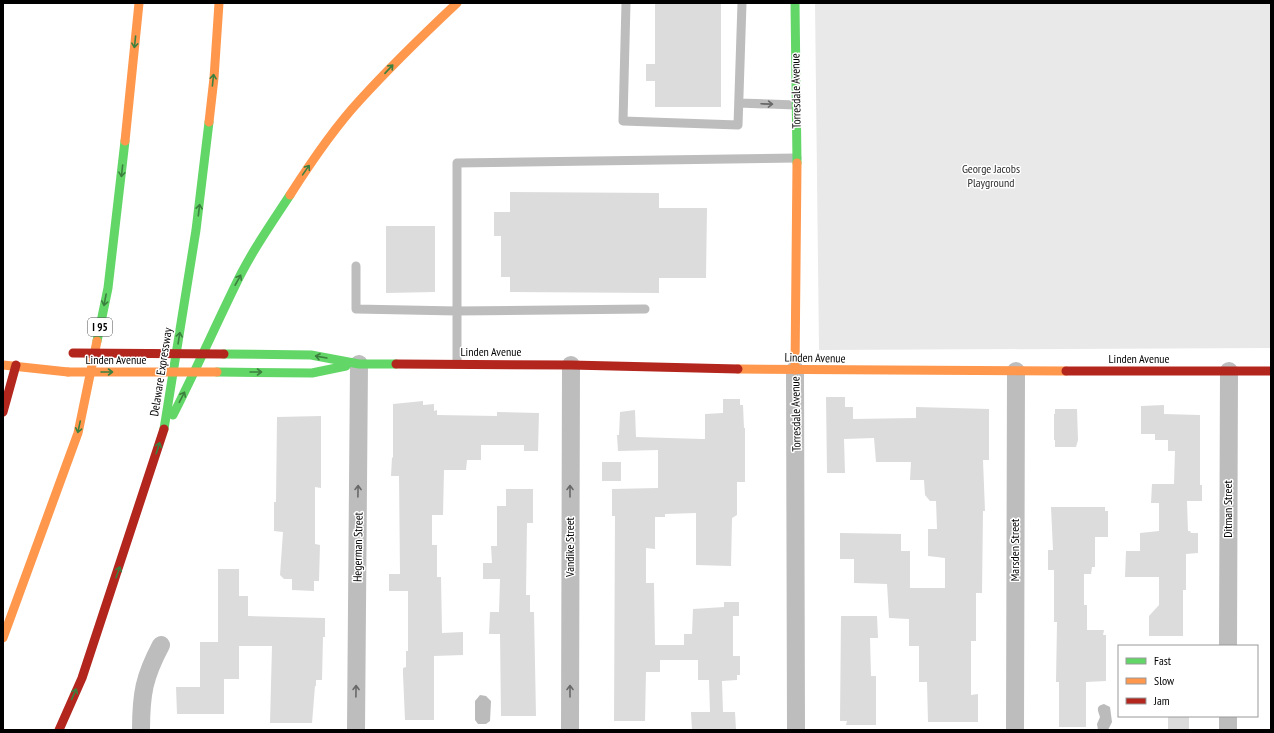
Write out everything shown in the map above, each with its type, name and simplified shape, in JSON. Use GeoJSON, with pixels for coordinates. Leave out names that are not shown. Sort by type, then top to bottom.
{"type":"FeatureCollection","features":[{"type":"Feature","properties":{"kind":"main road","name":"I 95"},"geometry":{"type":"LineString","coordinates":[[3,638],[78,433],[108,288],[122,176],[139,3]]}},
{"type":"Feature","properties":{"kind":"main road","name":"Delaware Expressway"},"geometry":{"type":"LineString","coordinates":[[59,730],[82,678],[164,432],[197,223],[214,78],[219,3]]}},
{"type":"Feature","properties":{"kind":"main road"},"geometry":{"type":"LineString","coordinates":[[164,432],[204,354],[236,285],[259,242],[304,173],[359,101],[398,60],[457,3]]}},
{"type":"Feature","properties":{"kind":"main road","name":"Torresdale Avenue"},"geometry":{"type":"LineString","coordinates":[[795,3],[797,158],[795,370]]}},
{"type":"Feature","properties":{"kind":"main road","name":"Linden Avenue"},"geometry":{"type":"LineString","coordinates":[[70,354],[311,355],[359,364],[571,364],[795,370],[1271,371]]}},
{"type":"Feature","properties":{"kind":"main road","name":"Linden Avenue"},"geometry":{"type":"LineString","coordinates":[[16,366],[45,360]]}},
{"type":"Feature","properties":{"kind":"main road","name":"Linden Avenue"},"geometry":{"type":"LineString","coordinates":[[3,365],[68,372],[312,373],[359,364]]}},
{"type":"Feature","properties":{"kind":"main road"},"geometry":{"type":"LineString","coordinates":[[3,412],[16,366]]}},
{"type":"Feature","properties":{"kind":"street","name":"Hegerman Street"},"geometry":{"type":"LineString","coordinates":[[356,730],[359,364]]}},
{"type":"Feature","properties":{"kind":"street","name":"Vandike Street"},"geometry":{"type":"LineString","coordinates":[[570,730],[571,364]]}},
{"type":"Feature","properties":{"kind":"street","name":"Torresdale Avenue"},"geometry":{"type":"LineString","coordinates":[[795,370],[796,730]]}},
{"type":"Feature","properties":{"kind":"street","name":"Marsden Street"},"geometry":{"type":"LineString","coordinates":[[1015,730],[1016,371]]}},
{"type":"Feature","properties":{"kind":"street","name":"Ditman Street"},"geometry":{"type":"LineString","coordinates":[[1228,371],[1228,645]]}},
{"type":"Feature","properties":{"kind":"street"},"geometry":{"type":"LineString","coordinates":[[141,730],[143,691],[150,664],[161,645]]}},
{"type":"Feature","properties":{"kind":"street"},"geometry":{"type":"LineString","coordinates":[[1228,717],[1228,730]]}},
{"type":"Feature","properties":{"kind":"lane"},"geometry":{"type":"LineString","coordinates":[[626,3],[623,121],[738,125],[742,3]]}},
{"type":"Feature","properties":{"kind":"lane"},"geometry":{"type":"LineString","coordinates":[[739,103],[796,105]]}},
{"type":"Feature","properties":{"kind":"lane"},"geometry":{"type":"LineString","coordinates":[[457,364],[457,163],[797,158]]}},
{"type":"Feature","properties":{"kind":"lane"},"geometry":{"type":"LineString","coordinates":[[356,266],[356,309],[457,311],[645,309]]}},
{"type":"Feature","properties":{"kind":"green space","name":"George Jacobs Playground"},"geometry":{"type":"Polygon","coordinates":[[[815,3],[1271,3],[1271,348],[819,350],[815,3]]]}},
{"type":"Feature","properties":{"kind":"shaded area"},"geometry":{"type":"Polygon","coordinates":[[[480,695],[486,696],[491,701],[490,721],[486,724],[478,724],[475,720],[475,701],[480,695]]]}},
{"type":"Feature","properties":{"kind":"shaded area"},"geometry":{"type":"Polygon","coordinates":[[[1104,704],[1110,707],[1112,722],[1108,730],[1098,730],[1097,724],[1100,717],[1098,707],[1104,704]]]}},
{"type":"Feature","properties":{"kind":"building"},"geometry":{"type":"Polygon","coordinates":[[[655,3],[721,3],[721,107],[655,107],[655,81],[646,81],[646,64],[655,64],[655,3]]]}},
{"type":"Feature","properties":{"kind":"building"},"geometry":{"type":"Polygon","coordinates":[[[510,192],[659,193],[659,208],[707,208],[706,278],[659,278],[659,293],[510,292],[510,277],[501,277],[501,236],[494,236],[494,212],[510,212],[510,192]]]}},
{"type":"Feature","properties":{"kind":"building"},"geometry":{"type":"Polygon","coordinates":[[[386,226],[435,226],[435,292],[386,293],[386,226]]]}},
{"type":"Feature","properties":{"kind":"building"},"geometry":{"type":"Polygon","coordinates":[[[826,397],[845,397],[845,407],[853,407],[853,419],[916,418],[916,407],[989,409],[989,460],[983,460],[985,511],[983,511],[982,593],[976,593],[976,641],[971,641],[971,695],[978,694],[978,722],[928,722],[927,682],[919,682],[919,646],[909,646],[909,619],[889,618],[887,584],[854,583],[854,559],[840,559],[840,533],[901,534],[901,551],[910,551],[910,588],[945,588],[945,558],[928,556],[928,529],[937,529],[936,501],[930,501],[925,495],[924,480],[910,480],[911,462],[876,462],[874,438],[844,439],[845,473],[827,473],[826,397]]]}},
{"type":"Feature","properties":{"kind":"building"},"geometry":{"type":"Polygon","coordinates":[[[723,399],[740,399],[740,405],[743,405],[745,428],[745,482],[737,482],[737,515],[732,518],[731,566],[696,565],[696,513],[665,514],[665,517],[655,517],[655,549],[646,548],[646,583],[654,583],[655,645],[684,645],[684,634],[692,634],[693,609],[724,607],[724,602],[739,602],[739,616],[733,616],[733,656],[740,656],[740,675],[737,675],[737,680],[722,681],[723,712],[735,712],[736,730],[692,730],[691,712],[710,712],[709,680],[698,680],[698,660],[660,660],[660,672],[646,672],[645,721],[614,721],[615,516],[612,516],[612,489],[658,488],[658,450],[618,451],[617,435],[619,435],[620,412],[635,410],[636,437],[705,439],[705,414],[723,413],[723,399]]]}},
{"type":"Feature","properties":{"kind":"building"},"geometry":{"type":"Polygon","coordinates":[[[423,401],[423,405],[434,404],[434,411],[437,410],[437,415],[497,416],[497,412],[539,413],[538,451],[524,451],[524,445],[481,445],[481,460],[467,460],[466,470],[444,470],[443,515],[432,515],[432,545],[437,545],[437,577],[441,577],[442,633],[463,632],[463,655],[434,656],[434,720],[405,720],[403,668],[406,667],[406,651],[408,651],[408,591],[389,591],[389,574],[400,574],[399,476],[391,476],[392,457],[393,458],[393,404],[423,401]]]}},
{"type":"Feature","properties":{"kind":"building"},"geometry":{"type":"Polygon","coordinates":[[[1164,405],[1164,414],[1200,415],[1200,485],[1202,485],[1202,501],[1187,501],[1188,531],[1191,533],[1198,533],[1198,553],[1186,554],[1186,590],[1183,590],[1183,636],[1149,636],[1149,616],[1159,605],[1159,577],[1125,577],[1126,551],[1140,551],[1140,533],[1159,531],[1159,503],[1151,503],[1152,484],[1174,484],[1175,451],[1168,451],[1168,440],[1155,440],[1155,434],[1141,434],[1141,406],[1164,405]]]}},
{"type":"Feature","properties":{"kind":"building"},"geometry":{"type":"Polygon","coordinates":[[[1055,409],[1077,409],[1078,440],[1076,447],[1055,447],[1055,409]]]}},
{"type":"Feature","properties":{"kind":"building"},"geometry":{"type":"Polygon","coordinates":[[[321,416],[321,488],[315,487],[315,544],[320,545],[319,581],[314,581],[314,591],[292,590],[292,579],[284,579],[280,575],[283,532],[274,531],[274,502],[276,502],[277,417],[321,416]]]}},
{"type":"Feature","properties":{"kind":"building"},"geometry":{"type":"Polygon","coordinates":[[[602,462],[621,462],[621,481],[602,481],[602,462]]]}},
{"type":"Feature","properties":{"kind":"building"},"geometry":{"type":"Polygon","coordinates":[[[506,489],[533,489],[533,523],[527,523],[526,595],[530,595],[530,612],[534,612],[536,716],[501,716],[500,634],[489,634],[490,612],[499,612],[500,579],[483,579],[483,563],[492,563],[491,546],[497,546],[497,506],[506,506],[506,489]]]}},
{"type":"Feature","properties":{"kind":"building"},"geometry":{"type":"Polygon","coordinates":[[[1051,507],[1105,507],[1105,511],[1108,511],[1108,537],[1095,537],[1095,567],[1092,567],[1091,574],[1084,574],[1084,605],[1087,605],[1087,630],[1104,630],[1103,635],[1106,635],[1106,681],[1086,682],[1086,727],[1059,727],[1059,682],[1056,682],[1057,622],[1054,622],[1054,570],[1048,570],[1048,550],[1053,550],[1051,507]]]}},
{"type":"Feature","properties":{"kind":"building"},"geometry":{"type":"Polygon","coordinates":[[[218,569],[239,569],[239,596],[248,596],[248,616],[325,618],[322,680],[316,680],[312,723],[270,723],[272,646],[239,646],[239,679],[224,679],[224,714],[177,714],[176,687],[200,687],[200,642],[218,642],[218,569]]]}},
{"type":"Feature","properties":{"kind":"building"},"geometry":{"type":"Polygon","coordinates":[[[841,616],[877,616],[878,638],[870,638],[871,676],[876,676],[876,725],[846,725],[847,721],[840,721],[841,616]]]}},
{"type":"Feature","properties":{"kind":"building"},"geometry":{"type":"Polygon","coordinates":[[[1168,717],[1189,717],[1189,730],[1168,730],[1168,717]]]}},
{"type":"Feature","properties":{"kind":"traffic: fast"},"geometry":{"type":"LineString","coordinates":[[795,3],[797,163]]}},
{"type":"Feature","properties":{"kind":"traffic: fast"},"geometry":{"type":"LineString","coordinates":[[164,429],[196,230],[209,122]]}},
{"type":"Feature","properties":{"kind":"traffic: fast"},"geometry":{"type":"LineString","coordinates":[[97,341],[108,288],[125,141]]}},
{"type":"Feature","properties":{"kind":"traffic: fast"},"geometry":{"type":"LineString","coordinates":[[173,415],[247,262],[290,195]]}},
{"type":"Feature","properties":{"kind":"traffic: fast"},"geometry":{"type":"LineString","coordinates":[[224,354],[311,355],[359,364],[396,364]]}},
{"type":"Feature","properties":{"kind":"traffic: fast"},"geometry":{"type":"LineString","coordinates":[[217,372],[312,373],[346,366]]}},
{"type":"Feature","properties":{"kind":"traffic: slow"},"geometry":{"type":"LineString","coordinates":[[125,141],[139,3]]}},
{"type":"Feature","properties":{"kind":"traffic: slow"},"geometry":{"type":"LineString","coordinates":[[209,122],[214,78],[219,3]]}},
{"type":"Feature","properties":{"kind":"traffic: slow"},"geometry":{"type":"LineString","coordinates":[[290,195],[323,146],[350,111],[420,38],[457,3]]}},
{"type":"Feature","properties":{"kind":"traffic: slow"},"geometry":{"type":"LineString","coordinates":[[795,370],[797,163]]}},
{"type":"Feature","properties":{"kind":"traffic: slow"},"geometry":{"type":"LineString","coordinates":[[3,638],[78,433],[97,341]]}},
{"type":"Feature","properties":{"kind":"traffic: slow"},"geometry":{"type":"LineString","coordinates":[[3,365],[68,372]]}},
{"type":"Feature","properties":{"kind":"traffic: slow"},"geometry":{"type":"LineString","coordinates":[[738,369],[1066,371]]}},
{"type":"Feature","properties":{"kind":"traffic: slow"},"geometry":{"type":"LineString","coordinates":[[68,372],[217,372]]}},
{"type":"Feature","properties":{"kind":"traffic: jam"},"geometry":{"type":"LineString","coordinates":[[73,353],[224,354]]}},
{"type":"Feature","properties":{"kind":"traffic: jam"},"geometry":{"type":"LineString","coordinates":[[396,364],[571,365],[738,369]]}},
{"type":"Feature","properties":{"kind":"traffic: jam"},"geometry":{"type":"LineString","coordinates":[[3,412],[16,365]]}},
{"type":"Feature","properties":{"kind":"traffic: jam"},"geometry":{"type":"LineString","coordinates":[[1066,371],[1271,371]]}},
{"type":"Feature","properties":{"kind":"traffic: jam"},"geometry":{"type":"LineString","coordinates":[[59,730],[82,678],[164,429]]}}]}
